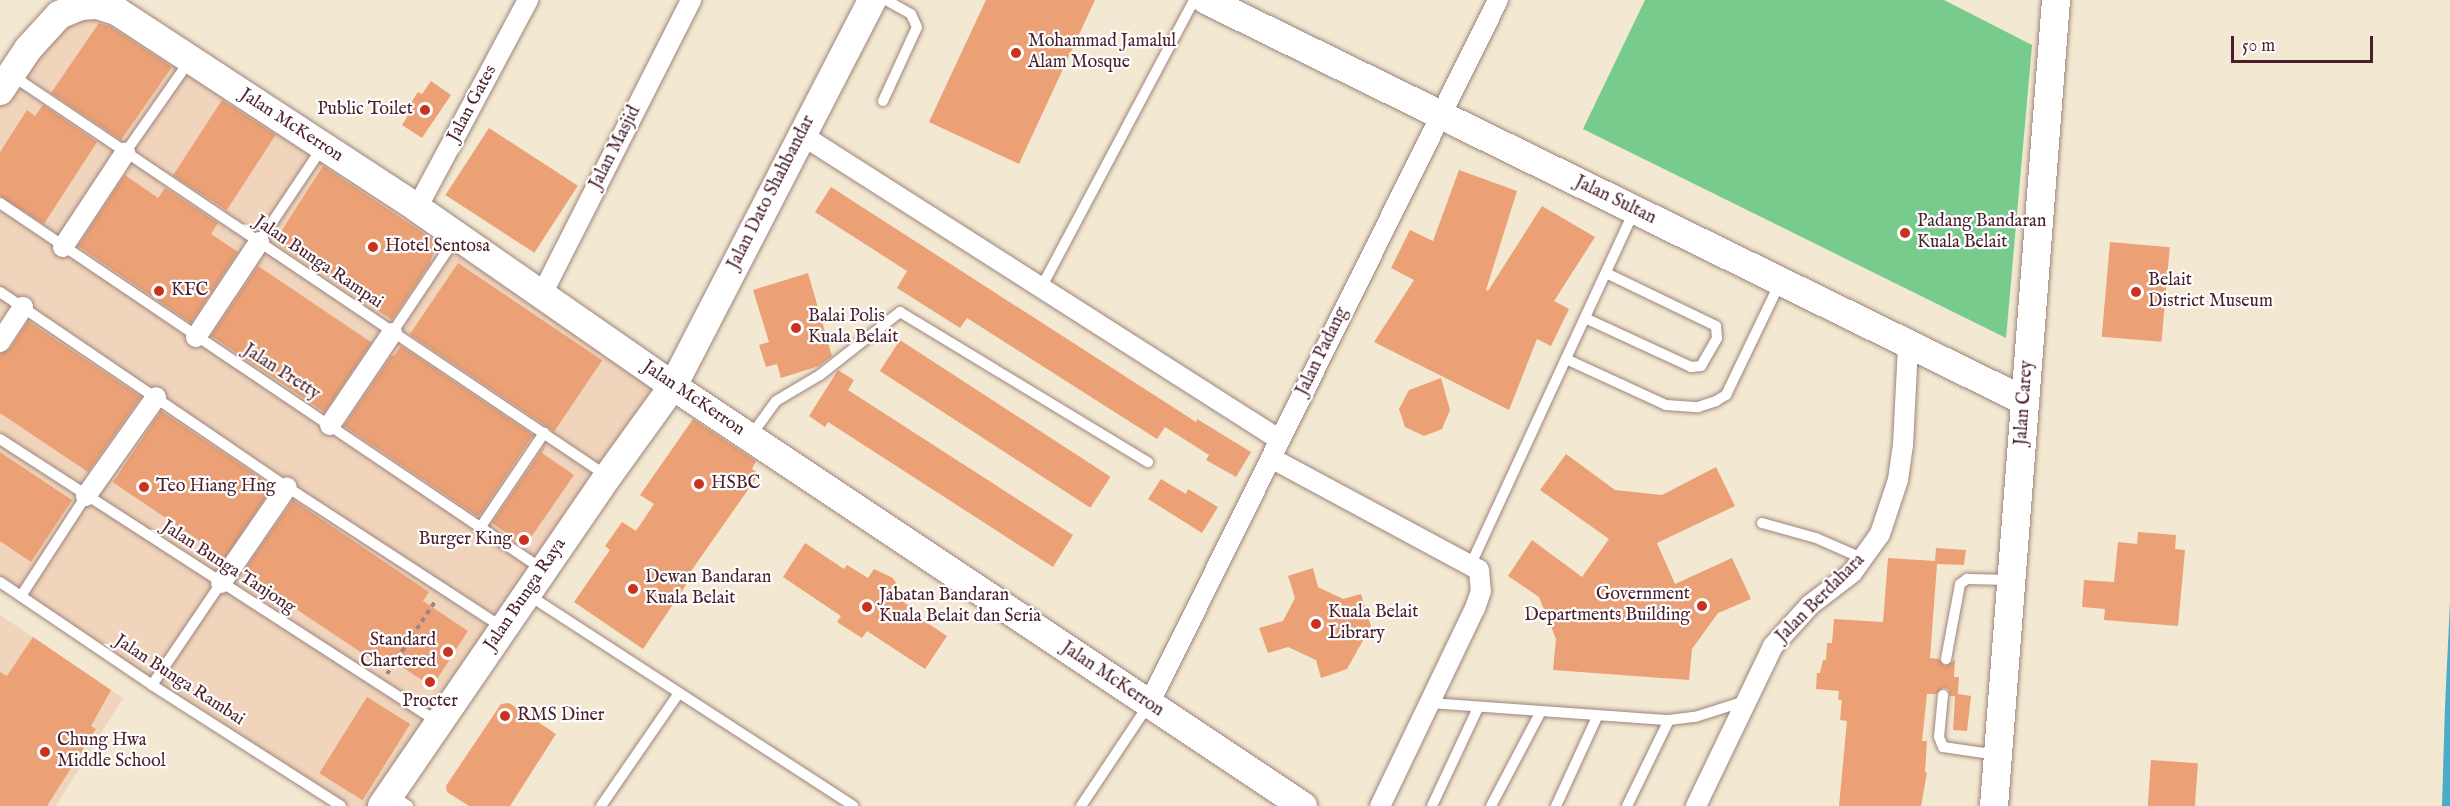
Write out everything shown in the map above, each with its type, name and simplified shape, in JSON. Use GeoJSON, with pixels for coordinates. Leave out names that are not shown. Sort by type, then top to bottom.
{"type":"FeatureCollection","features":[{"type":"Feature","properties":{"kind":"street","name":"Jalan Gates"},"geometry":{"type":"LineString","coordinates":[[417,208],[528,0]]}},
{"type":"Feature","properties":{"kind":"street","name":"Jalan Masjid"},"geometry":{"type":"LineString","coordinates":[[541,296],[691,0]]}},
{"type":"Feature","properties":{"kind":"street","name":"Jalan Dato Shahbandar"},"geometry":{"type":"LineString","coordinates":[[673,386],[872,0]]}},
{"type":"Feature","properties":{"kind":"street","name":"Jalan Sultan"},"geometry":{"type":"LineString","coordinates":[[1206,0],[2025,401]]}},
{"type":"Feature","properties":{"kind":"street","name":"Jalan Padang"},"geometry":{"type":"LineString","coordinates":[[1149,704],[1498,0]]}},
{"type":"Feature","properties":{"kind":"street","name":"Jalan Carey"},"geometry":{"type":"LineString","coordinates":[[1994,806],[2056,0]]}},
{"type":"Feature","properties":{"kind":"street","name":"Jalan McKerron"},"geometry":{"type":"LineString","coordinates":[[82,3],[118,12],[417,208],[673,386],[1303,806]]}},
{"type":"Feature","properties":{"kind":"street"},"geometry":{"type":"LineString","coordinates":[[5,83],[46,27],[58,15],[82,3]]}},
{"type":"Feature","properties":{"kind":"street"},"geometry":{"type":"LineString","coordinates":[[802,135],[1280,440]]}},
{"type":"Feature","properties":{"kind":"street"},"geometry":{"type":"LineString","coordinates":[[63,247],[124,153]]}},
{"type":"Feature","properties":{"kind":"street"},"geometry":{"type":"LineString","coordinates":[[196,337],[259,242]]}},
{"type":"Feature","properties":{"kind":"street"},"geometry":{"type":"LineString","coordinates":[[0,342],[23,307]]}},
{"type":"Feature","properties":{"kind":"street"},"geometry":{"type":"LineString","coordinates":[[330,425],[392,333]]}},
{"type":"Feature","properties":{"kind":"street","name":"Jalan Berdahara"},"geometry":{"type":"LineString","coordinates":[[1696,806],[1773,646],[1809,605],[1852,573],[1880,534],[1898,480],[1903,445],[1908,345]]}},
{"type":"Feature","properties":{"kind":"street","name":"Jalan Bunga Raya"},"geometry":{"type":"LineString","coordinates":[[394,802],[439,723],[608,476],[673,386]]}},
{"type":"Feature","properties":{"kind":"street"},"geometry":{"type":"LineString","coordinates":[[86,496],[156,397]]}},
{"type":"Feature","properties":{"kind":"street"},"geometry":{"type":"LineString","coordinates":[[1271,458],[1472,564],[1479,570],[1481,591],[1380,806]]}},
{"type":"Feature","properties":{"kind":"street"},"geometry":{"type":"LineString","coordinates":[[221,584],[287,487]]}},
{"type":"Feature","properties":{"kind":"lane"},"geometry":{"type":"LineString","coordinates":[[883,101],[917,27],[911,14],[886,0]]}},
{"type":"Feature","properties":{"kind":"lane"},"geometry":{"type":"LineString","coordinates":[[1041,288],[1194,0]]}},
{"type":"Feature","properties":{"kind":"lane"},"geometry":{"type":"LineString","coordinates":[[124,153],[190,60]]}},
{"type":"Feature","properties":{"kind":"lane","name":"Jalan Bunga Rampai"},"geometry":{"type":"LineString","coordinates":[[5,83],[124,153],[608,476]]}},
{"type":"Feature","properties":{"kind":"lane"},"geometry":{"type":"LineString","coordinates":[[259,242],[322,147]]}},
{"type":"Feature","properties":{"kind":"lane","name":"Jalan Pretty"},"geometry":{"type":"LineString","coordinates":[[0,203],[543,570]]}},
{"type":"Feature","properties":{"kind":"lane"},"geometry":{"type":"LineString","coordinates":[[1472,564],[1634,211]]}},
{"type":"Feature","properties":{"kind":"lane"},"geometry":{"type":"LineString","coordinates":[[392,333],[458,236]]}},
{"type":"Feature","properties":{"kind":"lane"},"geometry":{"type":"LineString","coordinates":[[1585,318],[1692,367],[1701,366],[1717,338],[1716,326],[1606,273]]}},
{"type":"Feature","properties":{"kind":"lane"},"geometry":{"type":"LineString","coordinates":[[1566,359],[1666,405],[1698,407],[1716,401],[1726,395],[1780,283]]}},
{"type":"Feature","properties":{"kind":"lane"},"geometry":{"type":"LineString","coordinates":[[0,292],[287,487],[503,628]]}},
{"type":"Feature","properties":{"kind":"lane"},"geometry":{"type":"LineString","coordinates":[[750,437],[776,401],[820,375],[900,312],[1148,462]]}},
{"type":"Feature","properties":{"kind":"lane"},"geometry":{"type":"LineString","coordinates":[[480,528],[544,433]]}},
{"type":"Feature","properties":{"kind":"lane","name":"Jalan Bunga Tanjong"},"geometry":{"type":"LineString","coordinates":[[0,439],[439,723]]}},
{"type":"Feature","properties":{"kind":"lane"},"geometry":{"type":"LineString","coordinates":[[21,596],[86,496]]}},
{"type":"Feature","properties":{"kind":"lane"},"geometry":{"type":"LineString","coordinates":[[1762,523],[1816,538],[1864,559]]}},
{"type":"Feature","properties":{"kind":"lane"},"geometry":{"type":"LineString","coordinates":[[1946,659],[1960,584],[1967,579],[2011,580]]}},
{"type":"Feature","properties":{"kind":"lane","name":"Jalan Bunga Rambai"},"geometry":{"type":"LineString","coordinates":[[0,582],[152,685],[341,806]]}},
{"type":"Feature","properties":{"kind":"lane"},"geometry":{"type":"LineString","coordinates":[[152,685],[221,584]]}},
{"type":"Feature","properties":{"kind":"lane"},"geometry":{"type":"LineString","coordinates":[[527,594],[853,806]]}},
{"type":"Feature","properties":{"kind":"lane"},"geometry":{"type":"LineString","coordinates":[[601,806],[679,693]]}},
{"type":"Feature","properties":{"kind":"lane"},"geometry":{"type":"LineString","coordinates":[[1943,695],[1939,737],[1943,747],[1998,755]]}},
{"type":"Feature","properties":{"kind":"lane"},"geometry":{"type":"LineString","coordinates":[[1430,703],[1540,713],[1669,720],[1695,717],[1745,701]]}},
{"type":"Feature","properties":{"kind":"lane"},"geometry":{"type":"LineString","coordinates":[[1081,806],[1149,704]]}},
{"type":"Feature","properties":{"kind":"lane"},"geometry":{"type":"LineString","coordinates":[[1432,806],[1478,708]]}},
{"type":"Feature","properties":{"kind":"lane"},"geometry":{"type":"LineString","coordinates":[[1491,806],[1540,713]]}},
{"type":"Feature","properties":{"kind":"lane"},"geometry":{"type":"LineString","coordinates":[[1556,806],[1597,717]]}},
{"type":"Feature","properties":{"kind":"lane"},"geometry":{"type":"LineString","coordinates":[[1627,806],[1669,720]]}},
{"type":"Feature","properties":{"kind":"path"},"geometry":{"type":"LineString","coordinates":[[379,685],[443,589]]}},
{"type":"Feature","properties":{"kind":"shaded area"},"geometry":{"type":"Polygon","coordinates":[[[97,5],[673,386],[382,806],[342,806],[0,581],[0,92],[26,53],[97,5]]]}},
{"type":"Feature","properties":{"kind":"shaded area","name":"Chung Hwa Middle School"},"geometry":{"type":"Polygon","coordinates":[[[0,615],[123,698],[56,806],[0,806],[0,615]]]}},
{"type":"Feature","properties":{"kind":"green space","name":"Padang Bandaran Kuala Belait"},"geometry":{"type":"Polygon","coordinates":[[[1645,0],[1944,0],[2032,45],[2006,338],[1583,129],[1645,0]]]}},
{"type":"Feature","properties":{"kind":"water"},"geometry":{"type":"Polygon","coordinates":[[[2450,602],[2450,806],[2442,806],[2445,706],[2450,602]]]}},
{"type":"Feature","properties":{"kind":"building"},"geometry":{"type":"Polygon","coordinates":[[[986,0],[1095,0],[1019,164],[929,122],[986,0]]]}},
{"type":"Feature","properties":{"kind":"building"},"geometry":{"type":"Polygon","coordinates":[[[99,23],[111,27],[172,67],[121,140],[51,93],[99,23]]]}},
{"type":"Feature","properties":{"kind":"building","name":"Public Toilet"},"geometry":{"type":"Polygon","coordinates":[[[431,81],[451,95],[422,138],[402,125],[410,112],[407,109],[418,92],[422,94],[431,81]]]}},
{"type":"Feature","properties":{"kind":"building"},"geometry":{"type":"Polygon","coordinates":[[[222,100],[276,135],[227,210],[173,175],[222,100]]]}},
{"type":"Feature","properties":{"kind":"building"},"geometry":{"type":"Polygon","coordinates":[[[43,105],[97,142],[44,224],[0,196],[0,152],[27,110],[35,116],[43,105]]]}},
{"type":"Feature","properties":{"kind":"building"},"geometry":{"type":"Polygon","coordinates":[[[489,128],[578,186],[534,253],[445,195],[489,128]]]}},
{"type":"Feature","properties":{"kind":"building","name":"Hotel Sentosa"},"geometry":{"type":"Polygon","coordinates":[[[323,166],[437,242],[430,263],[392,320],[275,241],[323,166]]]}},
{"type":"Feature","properties":{"kind":"building"},"geometry":{"type":"Polygon","coordinates":[[[1459,170],[1517,191],[1486,290],[1488,291],[1542,206],[1595,237],[1554,301],[1569,309],[1551,346],[1537,339],[1509,410],[1374,342],[1414,280],[1391,268],[1410,230],[1433,241],[1459,170]]]}},
{"type":"Feature","properties":{"kind":"building"},"geometry":{"type":"Polygon","coordinates":[[[125,175],[158,198],[165,188],[218,223],[211,234],[238,252],[191,323],[78,246],[125,175]]]}},
{"type":"Feature","properties":{"kind":"building"},"geometry":{"type":"Polygon","coordinates":[[[831,187],[1196,422],[1197,419],[1251,452],[1236,477],[1206,460],[1209,455],[1165,427],[1157,439],[967,318],[960,328],[897,288],[907,271],[815,212],[831,187]]]}},
{"type":"Feature","properties":{"kind":"building","name":"Belait District Museum"},"geometry":{"type":"Polygon","coordinates":[[[2110,242],[2170,247],[2161,342],[2102,337],[2110,242]]]}},
{"type":"Feature","properties":{"kind":"building"},"geometry":{"type":"Polygon","coordinates":[[[458,263],[602,360],[554,432],[410,334],[458,263]]]}},
{"type":"Feature","properties":{"kind":"building"},"geometry":{"type":"Polygon","coordinates":[[[258,266],[372,343],[325,412],[211,336],[258,266]]]}},
{"type":"Feature","properties":{"kind":"building","name":"Balai Polis Kuala Belait"},"geometry":{"type":"Polygon","coordinates":[[[808,273],[832,356],[819,366],[781,378],[777,364],[766,367],[759,345],[769,342],[753,290],[808,273]]]}},
{"type":"Feature","properties":{"kind":"building"},"geometry":{"type":"Polygon","coordinates":[[[28,321],[141,397],[88,472],[0,413],[0,354],[10,349],[28,321]]]}},
{"type":"Feature","properties":{"kind":"building"},"geometry":{"type":"Polygon","coordinates":[[[900,340],[1111,477],[1090,508],[880,371],[900,340]]]}},
{"type":"Feature","properties":{"kind":"building"},"geometry":{"type":"Polygon","coordinates":[[[401,346],[533,435],[480,515],[477,516],[344,426],[392,355],[394,356],[401,346]]]}},
{"type":"Feature","properties":{"kind":"building"},"geometry":{"type":"Polygon","coordinates":[[[838,370],[854,380],[848,390],[1073,535],[1053,567],[828,422],[825,427],[809,416],[838,370]]]}},
{"type":"Feature","properties":{"kind":"building"},"geometry":{"type":"Polygon","coordinates":[[[1441,378],[1450,410],[1442,429],[1424,436],[1405,427],[1399,409],[1409,390],[1441,378]]]}},
{"type":"Feature","properties":{"kind":"building"},"geometry":{"type":"Polygon","coordinates":[[[161,411],[273,486],[225,558],[113,482],[161,411]]]}},
{"type":"Feature","properties":{"kind":"building"},"geometry":{"type":"Polygon","coordinates":[[[693,419],[756,461],[752,469],[759,474],[689,574],[692,576],[643,649],[574,602],[610,550],[605,546],[622,522],[636,531],[654,504],[640,495],[693,419]]]}},
{"type":"Feature","properties":{"kind":"building"},"geometry":{"type":"Polygon","coordinates":[[[546,444],[542,453],[574,475],[525,546],[492,523],[546,444]]]}},
{"type":"Feature","properties":{"kind":"building"},"geometry":{"type":"Polygon","coordinates":[[[0,452],[72,500],[31,562],[0,541],[0,452]]]}},
{"type":"Feature","properties":{"kind":"building"},"geometry":{"type":"Polygon","coordinates":[[[1566,454],[1615,490],[1662,495],[1716,467],[1735,506],[1657,543],[1675,584],[1732,558],[1751,599],[1718,613],[1692,649],[1689,680],[1553,670],[1556,639],[1539,597],[1508,576],[1532,540],[1582,577],[1609,539],[1540,490],[1566,454]]]}},
{"type":"Feature","properties":{"kind":"building"},"geometry":{"type":"Polygon","coordinates":[[[1161,479],[1186,494],[1188,489],[1218,507],[1202,533],[1148,499],[1161,479]]]}},
{"type":"Feature","properties":{"kind":"building"},"geometry":{"type":"Polygon","coordinates":[[[293,500],[429,592],[423,601],[468,631],[432,687],[386,656],[380,665],[242,573],[293,500]]]}},
{"type":"Feature","properties":{"kind":"building"},"geometry":{"type":"Polygon","coordinates":[[[2138,532],[2176,535],[2175,549],[2185,550],[2178,626],[2104,620],[2105,609],[2082,607],[2084,580],[2114,582],[2118,542],[2137,544],[2138,532]]]}},
{"type":"Feature","properties":{"kind":"building","name":"Jabatan Bandaran Kuala Belait dan Seria"},"geometry":{"type":"Polygon","coordinates":[[[805,543],[844,569],[847,565],[868,578],[874,569],[893,578],[897,585],[892,594],[908,605],[906,609],[947,636],[925,669],[867,631],[862,638],[837,622],[841,616],[783,577],[805,543]]]}},
{"type":"Feature","properties":{"kind":"building"},"geometry":{"type":"Polygon","coordinates":[[[1936,548],[1966,550],[1964,565],[1937,564],[1930,658],[1939,659],[1945,666],[1955,660],[1954,677],[1959,677],[1958,694],[1971,696],[1967,731],[1953,730],[1955,696],[1950,696],[1948,689],[1943,688],[1936,694],[1927,694],[1922,741],[1927,741],[1925,772],[1927,773],[1921,806],[1839,806],[1847,721],[1840,720],[1842,700],[1838,700],[1839,691],[1816,689],[1817,673],[1820,673],[1823,660],[1826,660],[1827,643],[1832,643],[1834,619],[1883,622],[1888,558],[1935,561],[1936,548]]]}},
{"type":"Feature","properties":{"kind":"building","name":"Kuala Belait Library"},"geometry":{"type":"Polygon","coordinates":[[[1313,568],[1318,587],[1343,599],[1361,594],[1371,626],[1347,669],[1321,678],[1316,660],[1288,647],[1268,653],[1259,628],[1283,621],[1295,598],[1288,576],[1313,568]]]}},
{"type":"Feature","properties":{"kind":"building","name":"Chung Hwa Middle School"},"geometry":{"type":"Polygon","coordinates":[[[33,637],[111,690],[91,726],[96,729],[47,806],[0,806],[0,672],[7,676],[33,637]]]}},
{"type":"Feature","properties":{"kind":"building"},"geometry":{"type":"Polygon","coordinates":[[[367,697],[410,724],[363,800],[319,773],[367,697]]]}},
{"type":"Feature","properties":{"kind":"building"},"geometry":{"type":"Polygon","coordinates":[[[509,703],[556,734],[510,806],[469,806],[447,792],[446,786],[501,704],[509,703]]]}},
{"type":"Feature","properties":{"kind":"building"},"geometry":{"type":"Polygon","coordinates":[[[2151,760],[2198,763],[2195,806],[2148,806],[2151,760]]]}},
{"type":"Feature","properties":{"kind":"place","name":"Mohammad Jamalul Alam Mosque"},"geometry":{"type":"Point","coordinates":[1016,53]}},
{"type":"Feature","properties":{"kind":"place","name":"Public Toilet"},"geometry":{"type":"Point","coordinates":[425,110]}},
{"type":"Feature","properties":{"kind":"place","name":"Padang Bandaran Kuala Belait"},"geometry":{"type":"Point","coordinates":[1905,233]}},
{"type":"Feature","properties":{"kind":"place","name":"Hotel Sentosa"},"geometry":{"type":"Point","coordinates":[373,247]}},
{"type":"Feature","properties":{"kind":"place","name":"KFC"},"geometry":{"type":"Point","coordinates":[159,291]}},
{"type":"Feature","properties":{"kind":"place","name":"Belait District Museum"},"geometry":{"type":"Point","coordinates":[2136,292]}},
{"type":"Feature","properties":{"kind":"place","name":"Balai Polis Kuala Belait"},"geometry":{"type":"Point","coordinates":[796,328]}},
{"type":"Feature","properties":{"kind":"place","name":"HSBC"},"geometry":{"type":"Point","coordinates":[699,484]}},
{"type":"Feature","properties":{"kind":"place","name":"Teo Hiang Hng"},"geometry":{"type":"Point","coordinates":[144,487]}},
{"type":"Feature","properties":{"kind":"place","name":"Burger King"},"geometry":{"type":"Point","coordinates":[524,540]}},
{"type":"Feature","properties":{"kind":"place","name":"Dewan Bandaran Kuala Belait"},"geometry":{"type":"Point","coordinates":[633,589]}},
{"type":"Feature","properties":{"kind":"place","name":"Government Departments Building"},"geometry":{"type":"Point","coordinates":[1702,606]}},
{"type":"Feature","properties":{"kind":"place","name":"Jabatan Bandaran Kuala Belait dan Seria"},"geometry":{"type":"Point","coordinates":[867,607]}},
{"type":"Feature","properties":{"kind":"place","name":"Kuala Belait Library"},"geometry":{"type":"Point","coordinates":[1316,624]}},
{"type":"Feature","properties":{"kind":"place","name":"Standard Chartered"},"geometry":{"type":"Point","coordinates":[448,652]}},
{"type":"Feature","properties":{"kind":"place","name":"Procter"},"geometry":{"type":"Point","coordinates":[430,682]}},
{"type":"Feature","properties":{"kind":"place","name":"RMS Diner"},"geometry":{"type":"Point","coordinates":[505,716]}},
{"type":"Feature","properties":{"kind":"place","name":"Chung Hwa Middle School"},"geometry":{"type":"Point","coordinates":[45,752]}}]}
